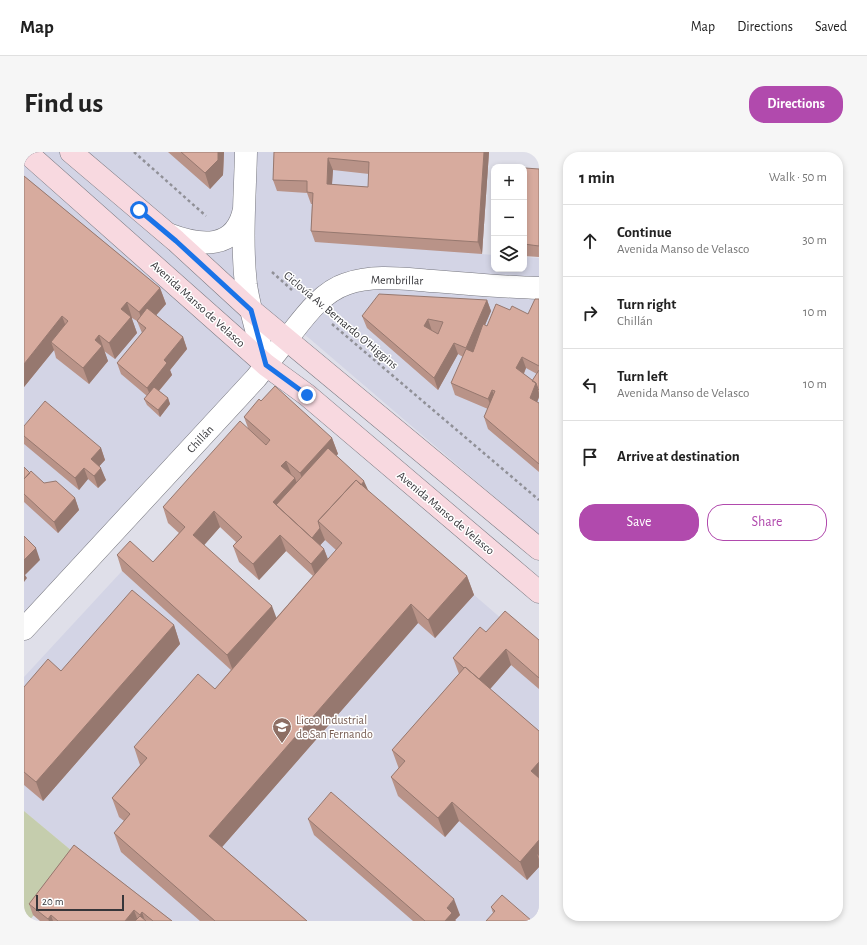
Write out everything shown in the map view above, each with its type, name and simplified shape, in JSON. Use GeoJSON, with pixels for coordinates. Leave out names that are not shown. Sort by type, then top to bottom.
{"type":"FeatureCollection","features":[{"type":"Feature","properties":{"kind":"main road","name":"Avenida Manso de Velasco"},"geometry":{"type":"LineString","coordinates":[[26,152],[266,365],[307,395],[539,592]]}},
{"type":"Feature","properties":{"kind":"main road"},"geometry":{"type":"LineString","coordinates":[[71,152],[168,234],[251,310],[539,549]]}},
{"type":"Feature","properties":{"kind":"street"},"geometry":{"type":"LineString","coordinates":[[246,152],[244,208],[246,283],[251,310],[266,365]]}},
{"type":"Feature","properties":{"kind":"street"},"geometry":{"type":"LineString","coordinates":[[168,234],[185,240],[209,243],[220,242],[229,235],[242,220],[244,208]]}},
{"type":"Feature","properties":{"kind":"street","name":"Membrillar"},"geometry":{"type":"LineString","coordinates":[[266,365],[313,308],[327,295],[345,284],[366,279],[394,278],[539,288]]}},
{"type":"Feature","properties":{"kind":"street","name":"Chillán"},"geometry":{"type":"LineString","coordinates":[[24,629],[266,365]]}},
{"type":"Feature","properties":{"kind":"path"},"geometry":{"type":"LineString","coordinates":[[134,152],[229,235]]}},
{"type":"Feature","properties":{"kind":"path","name":"Ciclovía Av. Bernardo O'Higgins"},"geometry":{"type":"LineString","coordinates":[[245,249],[539,500]]}},
{"type":"Feature","properties":{"kind":"shaded area"},"geometry":{"type":"Polygon","coordinates":[[[24,152],[489,152],[482,254],[491,255],[491,272],[527,272],[527,257],[539,258],[539,535],[303,333],[24,636],[24,152]]]}},
{"type":"Feature","properties":{"kind":"shaded area","name":"Liceo Industrial de San Fernando"},"geometry":{"type":"Polygon","coordinates":[[[363,499],[539,651],[539,921],[161,921],[78,856],[24,811],[24,677],[122,571],[233,671],[330,565],[315,551],[363,499]]]}},
{"type":"Feature","properties":{"kind":"green space"},"geometry":{"type":"Polygon","coordinates":[[[24,811],[78,856],[30,920],[24,915],[24,811]]]}},
{"type":"Feature","properties":{"kind":"building"},"geometry":{"type":"Polygon","coordinates":[[[181,152],[218,152],[218,160],[205,173],[181,152]]]}},
{"type":"Feature","properties":{"kind":"building"},"geometry":{"type":"Polygon","coordinates":[[[274,152],[484,152],[478,242],[311,231],[313,193],[307,192],[307,181],[273,180],[274,152]],[[328,158],[327,184],[368,187],[369,162],[328,158]]]}},
{"type":"Feature","properties":{"kind":"building"},"geometry":{"type":"Polygon","coordinates":[[[527,168],[539,169],[539,246],[527,244],[527,168]]]}},
{"type":"Feature","properties":{"kind":"building"},"geometry":{"type":"Polygon","coordinates":[[[24,176],[160,288],[139,312],[127,302],[121,309],[131,317],[109,343],[99,335],[95,340],[102,346],[83,368],[51,342],[68,321],[62,316],[24,364],[24,176]]]}},
{"type":"Feature","properties":{"kind":"building"},"geometry":{"type":"Polygon","coordinates":[[[379,294],[487,300],[466,348],[454,343],[434,378],[362,316],[379,294]],[[428,319],[424,326],[438,334],[443,322],[428,319]]]}},
{"type":"Feature","properties":{"kind":"building"},"geometry":{"type":"Polygon","coordinates":[[[535,299],[539,299],[539,366],[522,357],[516,368],[536,383],[530,398],[539,403],[539,464],[484,417],[495,391],[492,390],[488,399],[451,383],[466,349],[473,352],[483,324],[487,326],[496,304],[510,310],[512,306],[528,314],[535,299]]]}},
{"type":"Feature","properties":{"kind":"building"},"geometry":{"type":"Polygon","coordinates":[[[147,308],[183,337],[164,360],[167,363],[147,388],[117,363],[146,328],[137,321],[147,308]]]}},
{"type":"Feature","properties":{"kind":"building"},"geometry":{"type":"Polygon","coordinates":[[[539,370],[539,390],[536,383],[532,381],[539,370]]]}},
{"type":"Feature","properties":{"kind":"building"},"geometry":{"type":"Polygon","coordinates":[[[275,386],[332,438],[300,473],[286,461],[281,466],[295,478],[273,502],[324,549],[311,564],[280,535],[253,564],[233,546],[242,537],[214,511],[193,535],[272,606],[227,655],[117,555],[130,541],[153,562],[185,527],[163,507],[240,421],[266,445],[270,440],[244,417],[259,399],[261,401],[275,386]]]}},
{"type":"Feature","properties":{"kind":"building"},"geometry":{"type":"Polygon","coordinates":[[[154,387],[168,398],[158,410],[144,399],[154,387]]]}},
{"type":"Feature","properties":{"kind":"building"},"geometry":{"type":"Polygon","coordinates":[[[45,401],[101,448],[91,459],[101,468],[94,476],[84,468],[75,478],[24,436],[24,426],[45,401]]]}},
{"type":"Feature","properties":{"kind":"building"},"geometry":{"type":"Polygon","coordinates":[[[328,448],[364,481],[361,485],[356,480],[318,521],[320,528],[312,538],[276,505],[328,448]]]}},
{"type":"Feature","properties":{"kind":"building"},"geometry":{"type":"Polygon","coordinates":[[[24,467],[30,473],[24,479],[24,467]]]}},
{"type":"Feature","properties":{"kind":"building"},"geometry":{"type":"Polygon","coordinates":[[[31,471],[44,483],[56,481],[75,498],[54,522],[24,494],[24,479],[31,471]]]}},
{"type":"Feature","properties":{"kind":"building"},"geometry":{"type":"Polygon","coordinates":[[[356,480],[467,576],[428,620],[411,604],[209,836],[307,921],[215,921],[114,833],[130,814],[112,798],[147,758],[134,747],[198,674],[215,689],[342,543],[318,521],[356,480]]]}},
{"type":"Feature","properties":{"kind":"building"},"geometry":{"type":"Polygon","coordinates":[[[24,536],[36,548],[24,560],[24,536]]]}},
{"type":"Feature","properties":{"kind":"building"},"geometry":{"type":"Polygon","coordinates":[[[132,590],[174,625],[36,782],[24,772],[24,687],[48,659],[61,671],[132,590]]]}},
{"type":"Feature","properties":{"kind":"building"},"geometry":{"type":"Polygon","coordinates":[[[505,611],[539,640],[539,678],[506,649],[479,679],[453,658],[480,627],[486,632],[505,611]]]}},
{"type":"Feature","properties":{"kind":"building"},"geometry":{"type":"Polygon","coordinates":[[[465,667],[539,731],[539,762],[531,771],[539,778],[539,840],[520,862],[452,802],[438,818],[391,777],[405,761],[392,750],[465,667]]]}},
{"type":"Feature","properties":{"kind":"building"},"geometry":{"type":"Polygon","coordinates":[[[331,792],[454,899],[447,908],[452,913],[445,921],[425,921],[308,819],[331,792]]]}},
{"type":"Feature","properties":{"kind":"building"},"geometry":{"type":"Polygon","coordinates":[[[74,845],[172,921],[153,921],[142,912],[140,915],[134,910],[125,921],[58,921],[51,915],[48,919],[29,904],[74,845]]]}},
{"type":"Feature","properties":{"kind":"building"},"geometry":{"type":"Polygon","coordinates":[[[502,895],[532,921],[486,921],[495,911],[491,907],[502,895]]]}},
{"type":"Feature","properties":{"kind":"building"},"geometry":{"type":"Polygon","coordinates":[[[140,916],[146,921],[135,921],[140,916]]]}},
{"type":"Feature","properties":{"kind":"place","name":"Liceo Industrial de San Fernando"},"geometry":{"type":"Point","coordinates":[282,744]}},
{"type":"Feature","properties":{"kind":"route"},"geometry":{"type":"LineString","coordinates":[[139,210],[176,241],[251,310],[266,365],[307,395]]}}]}
